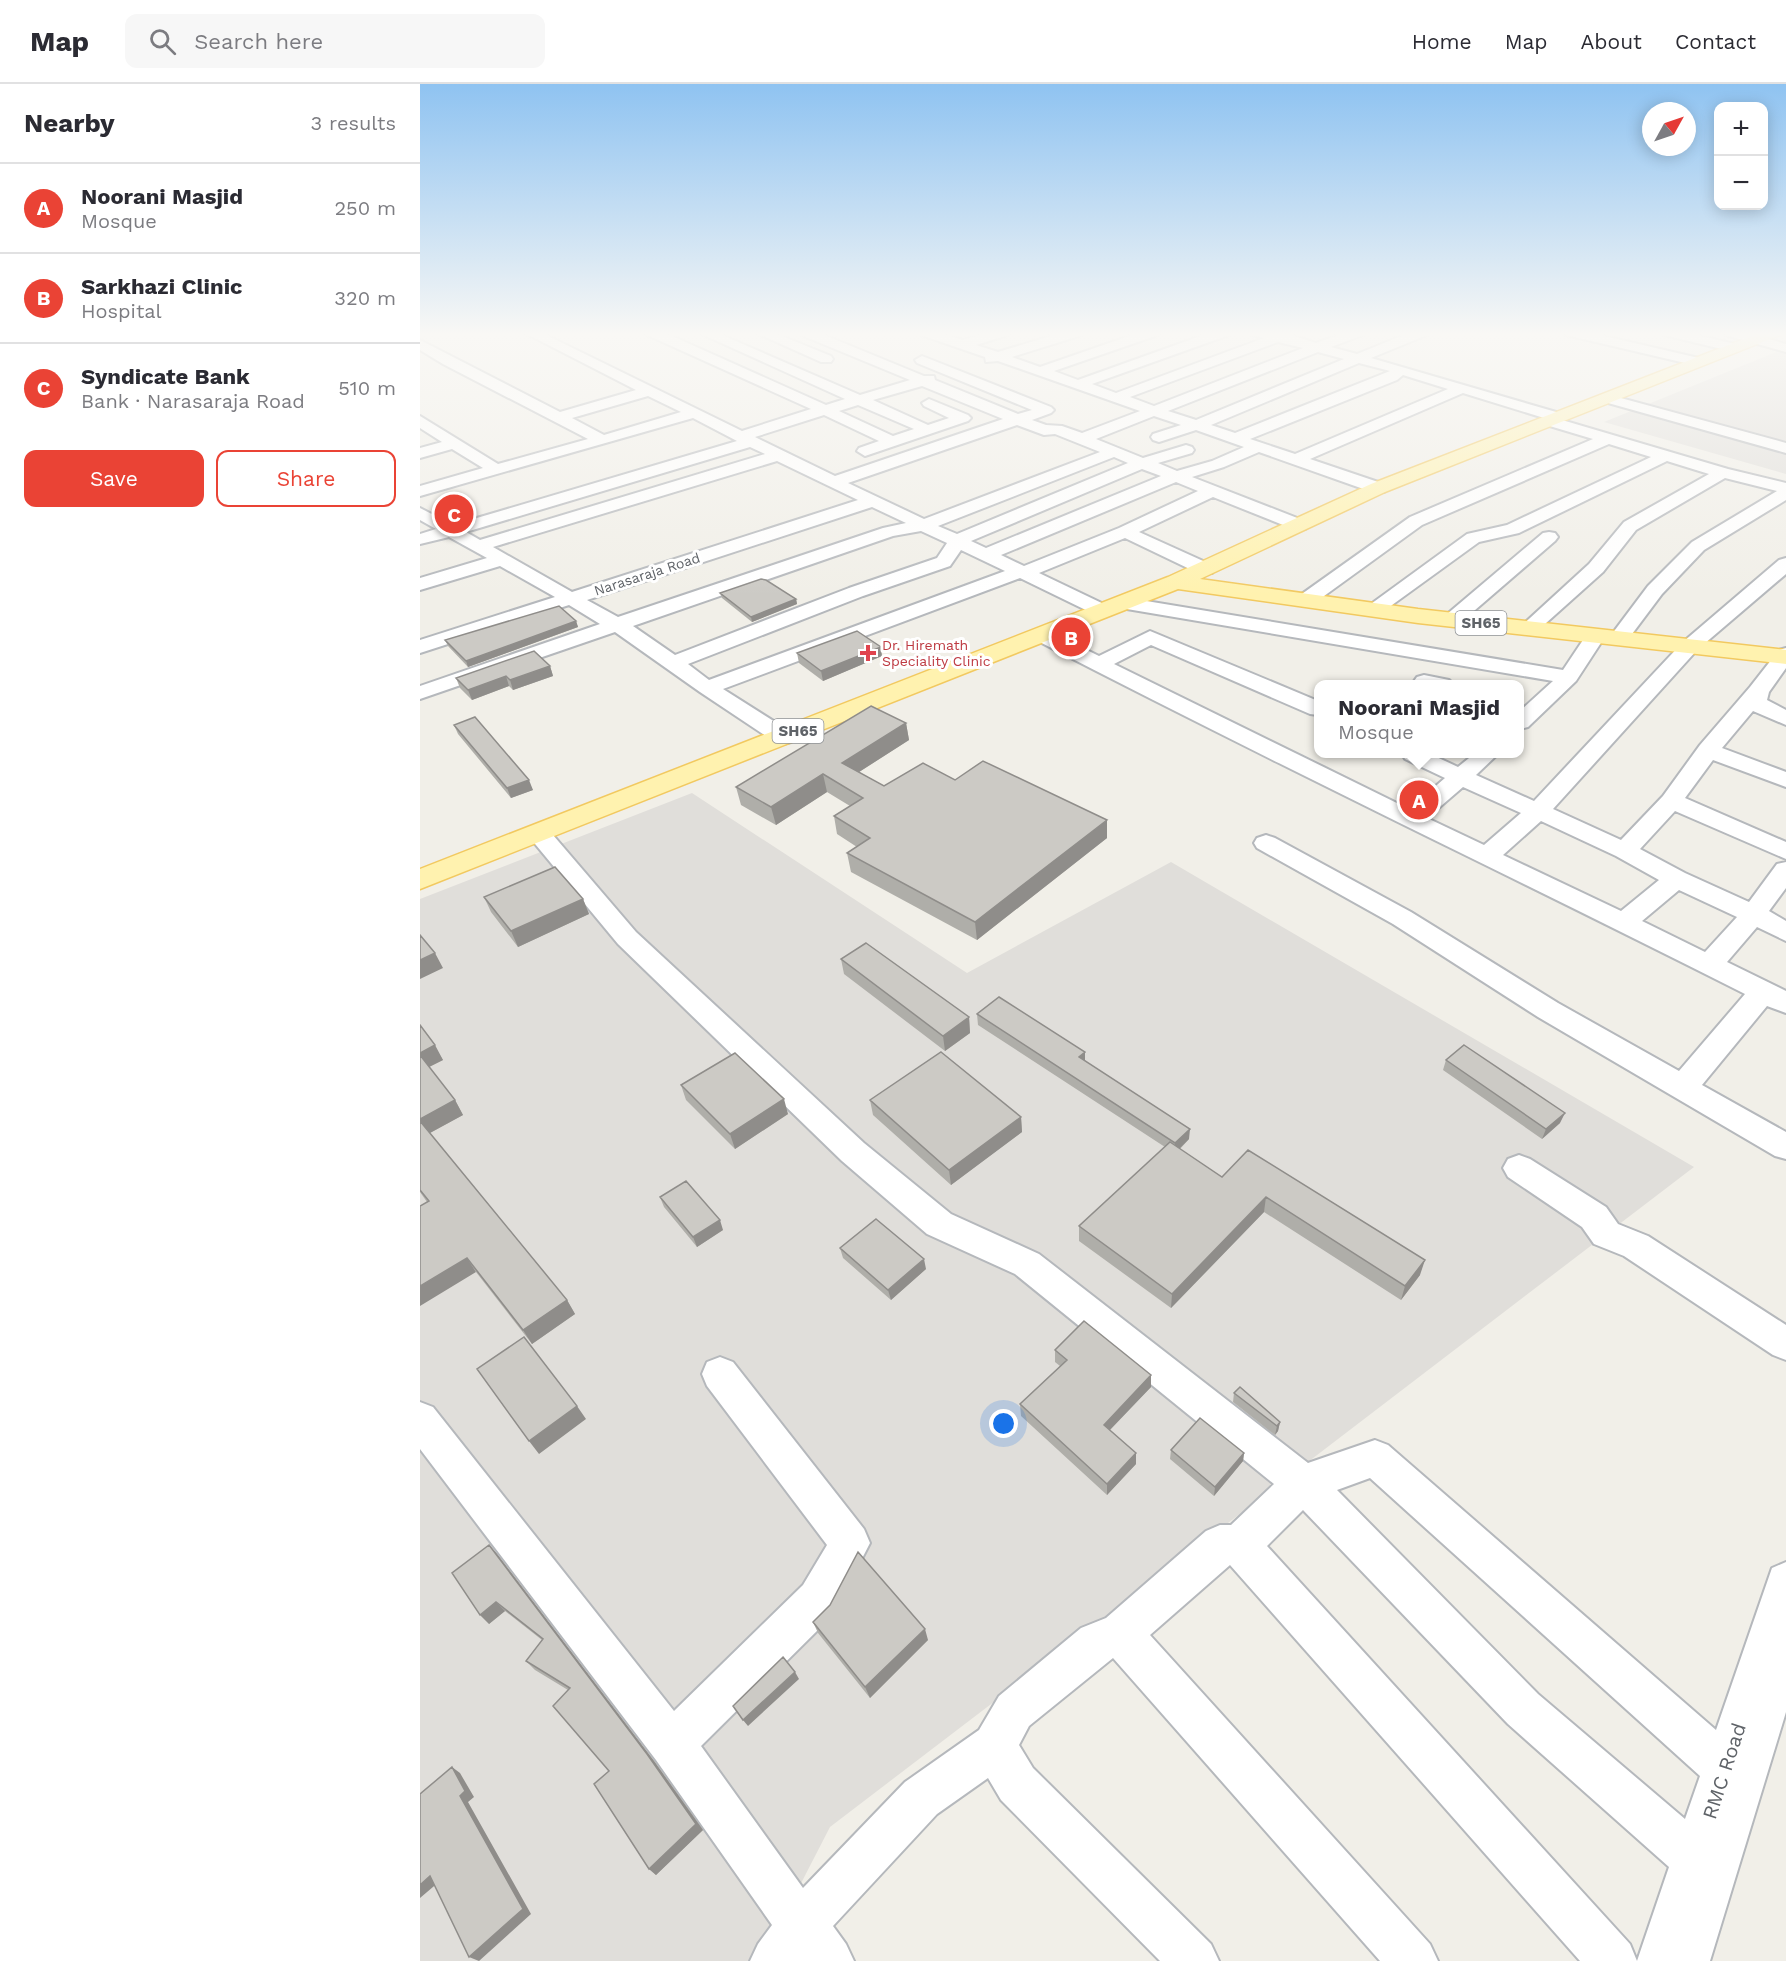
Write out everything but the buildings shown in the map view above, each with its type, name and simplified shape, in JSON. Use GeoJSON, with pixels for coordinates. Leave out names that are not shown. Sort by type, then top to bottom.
{"type":"FeatureCollection","features":[{"type":"Feature","properties":{"kind":"main road"},"geometry":{"type":"LineString","coordinates":[[1176,582],[1378,488],[1551,420]]}},
{"type":"Feature","properties":{"kind":"main road","name":"SH65"},"geometry":{"type":"LineString","coordinates":[[420,880],[1176,582],[1453,619],[1785,656]]}},
{"type":"Feature","properties":{"kind":"street"},"geometry":{"type":"LineString","coordinates":[[420,420],[495,469]]}},
{"type":"Feature","properties":{"kind":"street"},"geometry":{"type":"LineString","coordinates":[[564,420],[602,440]]}},
{"type":"Feature","properties":{"kind":"street"},"geometry":{"type":"LineString","coordinates":[[420,491],[672,420]]}},
{"type":"Feature","properties":{"kind":"street"},"geometry":{"type":"LineString","coordinates":[[708,420],[1022,573],[1112,607],[1569,677]]}},
{"type":"Feature","properties":{"kind":"street"},"geometry":{"type":"LineString","coordinates":[[420,539],[747,439],[799,420]]}},
{"type":"Feature","properties":{"kind":"street"},"geometry":{"type":"LineString","coordinates":[[845,420],[893,442]]}},
{"type":"Feature","properties":{"kind":"street"},"geometry":{"type":"LineString","coordinates":[[906,420],[928,429]]}},
{"type":"Feature","properties":{"kind":"street"},"geometry":{"type":"LineString","coordinates":[[851,456],[958,420]]}},
{"type":"Feature","properties":{"kind":"street"},"geometry":{"type":"LineString","coordinates":[[834,482],[1018,420],[1044,430],[1057,429],[1299,525]]}},
{"type":"Feature","properties":{"kind":"street"},"geometry":{"type":"LineString","coordinates":[[1081,439],[1131,420]]}},
{"type":"Feature","properties":{"kind":"street"},"geometry":{"type":"LineString","coordinates":[[1177,420],[1378,488]]}},
{"type":"Feature","properties":{"kind":"street"},"geometry":{"type":"LineString","coordinates":[[1159,437],[1209,420]]}},
{"type":"Feature","properties":{"kind":"street"},"geometry":{"type":"LineString","coordinates":[[1235,439],[1283,420]]}},
{"type":"Feature","properties":{"kind":"street"},"geometry":{"type":"LineString","coordinates":[[1295,460],[1389,420]]}},
{"type":"Feature","properties":{"kind":"street"},"geometry":{"type":"LineString","coordinates":[[1555,420],[1665,456],[1786,488]]}},
{"type":"Feature","properties":{"kind":"street"},"geometry":{"type":"LineString","coordinates":[[1684,420],[1786,448]]}},
{"type":"Feature","properties":{"kind":"street"},"geometry":{"type":"LineString","coordinates":[[1306,600],[1416,521],[1608,439]]}},
{"type":"Feature","properties":{"kind":"street"},"geometry":{"type":"LineString","coordinates":[[420,453],[455,443]]}},
{"type":"Feature","properties":{"kind":"street"},"geometry":{"type":"LineString","coordinates":[[986,555],[1176,476],[1218,464],[1257,447]]}},
{"type":"Feature","properties":{"kind":"street"},"geometry":{"type":"LineString","coordinates":[[673,663],[856,592],[944,562],[957,541],[1142,464],[1186,450]]}},
{"type":"Feature","properties":{"kind":"street"},"geometry":{"type":"LineString","coordinates":[[420,693],[889,532],[924,525],[1113,452]]}},
{"type":"Feature","properties":{"kind":"street"},"geometry":{"type":"LineString","coordinates":[[478,546],[779,455]]}},
{"type":"Feature","properties":{"kind":"street"},"geometry":{"type":"LineString","coordinates":[[1374,609],[1473,538],[1513,529],[1665,456]]}},
{"type":"Feature","properties":{"kind":"street"},"geometry":{"type":"LineString","coordinates":[[810,470],[831,463]]}},
{"type":"Feature","properties":{"kind":"street"},"geometry":{"type":"LineString","coordinates":[[420,465],[444,484]]}},
{"type":"Feature","properties":{"kind":"street"},"geometry":{"type":"LineString","coordinates":[[1529,628],[1596,568],[1630,526],[1723,473]]}},
{"type":"Feature","properties":{"kind":"street"},"geometry":{"type":"LineString","coordinates":[[707,687],[1022,573],[1125,532],[1213,490]]}},
{"type":"Feature","properties":{"kind":"street"},"geometry":{"type":"LineString","coordinates":[[1619,638],[1655,590],[1698,546],[1786,493]]}},
{"type":"Feature","properties":{"kind":"street","name":"Narasaraja Road"},"geometry":{"type":"LineString","coordinates":[[420,646],[874,501]]}},
{"type":"Feature","properties":{"kind":"street"},"geometry":{"type":"LineString","coordinates":[[420,513],[616,624],[783,737]]}},
{"type":"Feature","properties":{"kind":"street"},"geometry":{"type":"LineString","coordinates":[[1125,532],[1205,569]]}},
{"type":"Feature","properties":{"kind":"street"},"geometry":{"type":"LineString","coordinates":[[1453,619],[1549,537]]}},
{"type":"Feature","properties":{"kind":"street"},"geometry":{"type":"LineString","coordinates":[[704,556],[739,582]]}},
{"type":"Feature","properties":{"kind":"street"},"geometry":{"type":"LineString","coordinates":[[420,584],[501,560]]}},
{"type":"Feature","properties":{"kind":"street"},"geometry":{"type":"LineString","coordinates":[[1487,856],[1538,810],[1690,646],[1786,564]]}},
{"type":"Feature","properties":{"kind":"street"},"geometry":{"type":"LineString","coordinates":[[1041,635],[1775,998],[1683,1087]]}},
{"type":"Feature","properties":{"kind":"street"},"geometry":{"type":"LineString","coordinates":[[1528,704],[1569,677],[1596,635]]}},
{"type":"Feature","properties":{"kind":"street"},"geometry":{"type":"LineString","coordinates":[[1098,665],[1150,637],[1314,707]]}},
{"type":"Feature","properties":{"kind":"street"},"geometry":{"type":"LineString","coordinates":[[1625,851],[1671,801],[1708,750],[1758,692],[1785,656]]}},
{"type":"Feature","properties":{"kind":"street"},"geometry":{"type":"LineString","coordinates":[[1758,692],[1756,700],[1759,706],[1786,718]]}},
{"type":"Feature","properties":{"kind":"street"},"geometry":{"type":"LineString","coordinates":[[1708,750],[1786,780]]}},
{"type":"Feature","properties":{"kind":"street"},"geometry":{"type":"LineString","coordinates":[[1424,758],[1514,802],[1538,810],[1625,851],[1676,879],[1754,914],[1786,932]]}},
{"type":"Feature","properties":{"kind":"street"},"geometry":{"type":"LineString","coordinates":[[1412,819],[1482,758]]}},
{"type":"Feature","properties":{"kind":"street"},"geometry":{"type":"LineString","coordinates":[[1671,801],[1786,851]]}},
{"type":"Feature","properties":{"kind":"street"},"geometry":{"type":"LineString","coordinates":[[538,833],[627,938],[853,1152],[939,1224],[1027,1264],[1303,1483],[1523,1709],[1695,1858]]}},
{"type":"Feature","properties":{"kind":"street"},"geometry":{"type":"LineString","coordinates":[[1266,843],[1402,918],[1548,1010],[1786,1147]]}},
{"type":"Feature","properties":{"kind":"street"},"geometry":{"type":"LineString","coordinates":[[1709,965],[1754,914],[1786,870]]}},
{"type":"Feature","properties":{"kind":"street"},"geometry":{"type":"LineString","coordinates":[[1624,922],[1676,879]]}},
{"type":"Feature","properties":{"kind":"street"},"geometry":{"type":"LineString","coordinates":[[1519,1168],[1594,1217],[1606,1233],[1636,1246],[1786,1344]]}},
{"type":"Feature","properties":{"kind":"street"},"geometry":{"type":"LineString","coordinates":[[672,1744],[818,1600],[850,1543],[720,1374]]}},
{"type":"Feature","properties":{"kind":"street"},"geometry":{"type":"LineString","coordinates":[[420,1419],[672,1744],[801,1925],[830,1961]]}},
{"type":"Feature","properties":{"kind":"street"},"geometry":{"type":"LineString","coordinates":[[775,1961],[801,1925],[921,1798],[995,1746],[1014,1711],[1032,1695],[1095,1643],[1120,1634],[1220,1545],[1239,1545],[1303,1483],[1375,1458],[1725,1768]]}},
{"type":"Feature","properties":{"kind":"street"},"geometry":{"type":"LineString","coordinates":[[1239,1545],[1613,1961]]}},
{"type":"Feature","properties":{"kind":"street","name":"RMC Road"},"geometry":{"type":"LineString","coordinates":[[1662,1961],[1786,1582]]}},
{"type":"Feature","properties":{"kind":"street"},"geometry":{"type":"LineString","coordinates":[[1120,1634],[1413,1961]]}},
{"type":"Feature","properties":{"kind":"street","name":"RMC Road"},"geometry":{"type":"LineString","coordinates":[[1685,1961],[1786,1642]]}},
{"type":"Feature","properties":{"kind":"street"},"geometry":{"type":"LineString","coordinates":[[995,1746],[1017,1784],[1194,1961]]}},
{"type":"Feature","properties":{"kind":"shaded area"},"geometry":{"type":"Polygon","coordinates":[[[1610,420],[1786,420],[1786,474],[1604,422],[1610,420]]]}},
{"type":"Feature","properties":{"kind":"shaded area"},"geometry":{"type":"Polygon","coordinates":[[[692,793],[967,973],[1171,862],[1694,1167],[830,1827],[761,1961],[420,1961],[420,899],[692,793]]]}},
{"type":"Feature","properties":{"kind":"place","name":"Syndicate Bank"},"geometry":{"type":"Point","coordinates":[454,514]}},
{"type":"Feature","properties":{"kind":"place","name":"Sarkhazi Clinic"},"geometry":{"type":"Point","coordinates":[1071,637]}},
{"type":"Feature","properties":{"kind":"place","name":"Dr. Hiremath Speciality Clinic"},"geometry":{"type":"Point","coordinates":[868,653]}},
{"type":"Feature","properties":{"kind":"place","name":"Noorani Masjid"},"geometry":{"type":"Point","coordinates":[1419,800]}}]}
